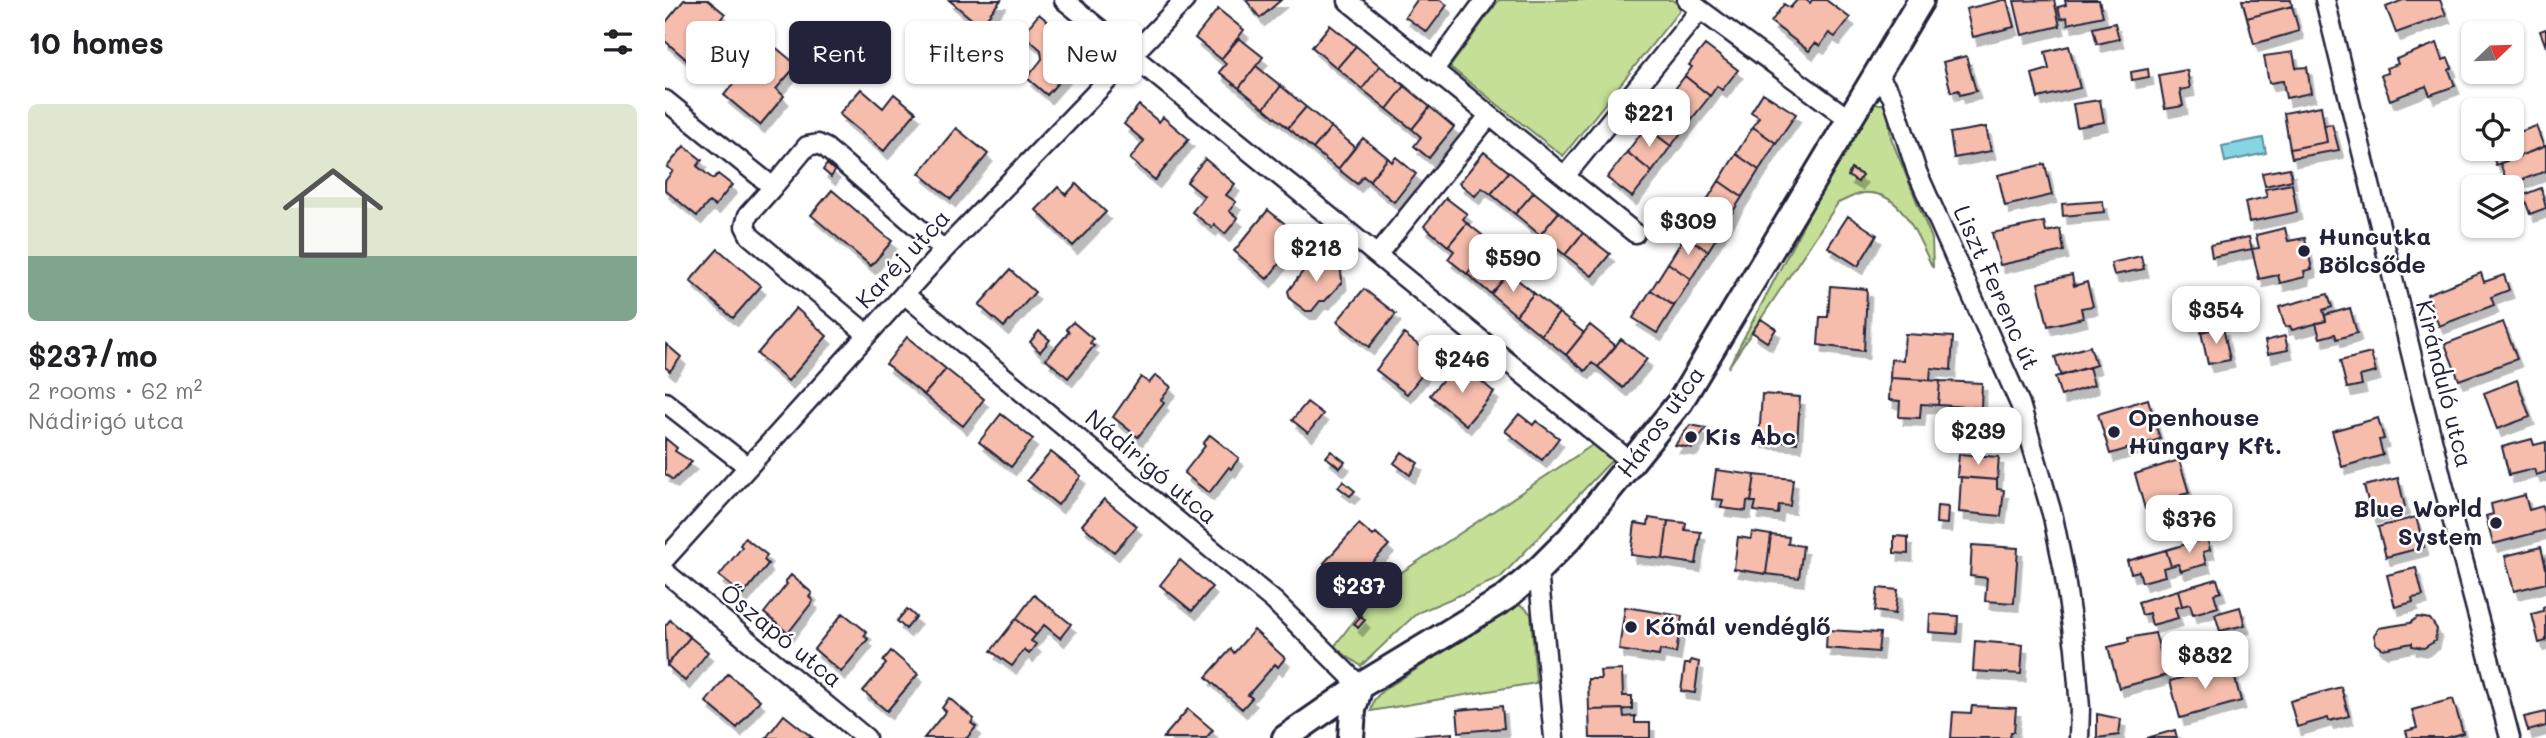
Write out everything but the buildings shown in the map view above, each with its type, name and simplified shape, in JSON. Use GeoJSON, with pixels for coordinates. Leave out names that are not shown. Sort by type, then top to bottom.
{"type":"FeatureCollection","features":[{"type":"Feature","properties":{"kind":"street"},"geometry":{"type":"LineString","coordinates":[[1064,0],[1090,21]]}},
{"type":"Feature","properties":{"kind":"street","name":"Karéj utca"},"geometry":{"type":"LineString","coordinates":[[1142,45],[1185,0]]}},
{"type":"Feature","properties":{"kind":"street"},"geometry":{"type":"LineString","coordinates":[[1433,71],[1485,0]]}},
{"type":"Feature","properties":{"kind":"street","name":"Háros utca"},"geometry":{"type":"LineString","coordinates":[[1285,738],[1360,686],[1505,598],[1570,538],[1680,402],[1921,0]]}},
{"type":"Feature","properties":{"kind":"street","name":"Kiránduló utca"},"geometry":{"type":"LineString","coordinates":[[2325,0],[2442,480],[2510,738]]}},
{"type":"Feature","properties":{"kind":"street"},"geometry":{"type":"LineString","coordinates":[[1349,1],[1635,233]]}},
{"type":"Feature","properties":{"kind":"street"},"geometry":{"type":"LineString","coordinates":[[1565,176],[1694,5],[1849,119]]}},
{"type":"Feature","properties":{"kind":"street"},"geometry":{"type":"LineString","coordinates":[[1142,64],[1632,463]]}},
{"type":"Feature","properties":{"kind":"street","name":"Liszt Ferenc út"},"geometry":{"type":"LineString","coordinates":[[1876,73],[1892,96],[1917,172],[2020,404],[2053,517],[2064,571],[2080,708],[2080,738]]}},
{"type":"Feature","properties":{"kind":"street","name":"Karéj utca"},"geometry":{"type":"LineString","coordinates":[[665,559],[944,250],[1105,84]]}},
{"type":"Feature","properties":{"kind":"street"},"geometry":{"type":"LineString","coordinates":[[665,100],[773,187]]}},
{"type":"Feature","properties":{"kind":"street"},"geometry":{"type":"LineString","coordinates":[[1377,255],[1489,116]]}},
{"type":"Feature","properties":{"kind":"street"},"geometry":{"type":"LineString","coordinates":[[867,334],[750,236],[745,226],[748,215],[807,146],[818,144],[826,148],[944,250]]}},
{"type":"Feature","properties":{"kind":"street","name":"Nádirigó utca"},"geometry":{"type":"LineString","coordinates":[[904,294],[1274,601],[1360,686]]}},
{"type":"Feature","properties":{"kind":"street"},"geometry":{"type":"LineString","coordinates":[[665,402],[747,466]]}},
{"type":"Feature","properties":{"kind":"street"},"geometry":{"type":"LineString","coordinates":[[1538,570],[1554,738]]}},
{"type":"Feature","properties":{"kind":"street","name":"Őszapó utca"},"geometry":{"type":"LineString","coordinates":[[665,572],[866,738]]}},
{"type":"Feature","properties":{"kind":"street"},"geometry":{"type":"LineString","coordinates":[[1351,738],[1353,710],[1360,686]]}},
{"type":"Feature","properties":{"kind":"green space"},"geometry":{"type":"Polygon","coordinates":[[[1499,0],[1672,0],[1682,7],[1563,156],[1450,67],[1499,0]]]}},
{"type":"Feature","properties":{"kind":"green space"},"geometry":{"type":"Polygon","coordinates":[[[1874,104],[1883,104],[1888,110],[1891,138],[1932,239],[1933,268],[1908,219],[1890,200],[1878,194],[1864,193],[1838,203],[1728,368],[1818,197],[1874,104]]]}},
{"type":"Feature","properties":{"kind":"green space"},"geometry":{"type":"Polygon","coordinates":[[[1597,442],[1612,460],[1500,578],[1417,613],[1361,666],[1334,647],[1378,588],[1597,442]]]}},
{"type":"Feature","properties":{"kind":"green space"},"geometry":{"type":"Polygon","coordinates":[[[1518,605],[1531,614],[1536,683],[1371,711],[1374,700],[1382,691],[1518,605]]]}},
{"type":"Feature","properties":{"kind":"water"},"geometry":{"type":"Polygon","coordinates":[[[2263,138],[2266,153],[2225,162],[2222,146],[2263,138]]]}},
{"type":"Feature","properties":{"kind":"place","name":"Huncutka Bölcsőde"},"geometry":{"type":"Point","coordinates":[2304,251]}},
{"type":"Feature","properties":{"kind":"place","name":"Openhouse Hungary Kft."},"geometry":{"type":"Point","coordinates":[2114,432]}},
{"type":"Feature","properties":{"kind":"place","name":"Kis Abc"},"geometry":{"type":"Point","coordinates":[1691,437]}},
{"type":"Feature","properties":{"kind":"place","name":"Blue World System"},"geometry":{"type":"Point","coordinates":[2496,523]}},
{"type":"Feature","properties":{"kind":"place","name":"Kőmál vendéglő"},"geometry":{"type":"Point","coordinates":[1631,627]}}]}
